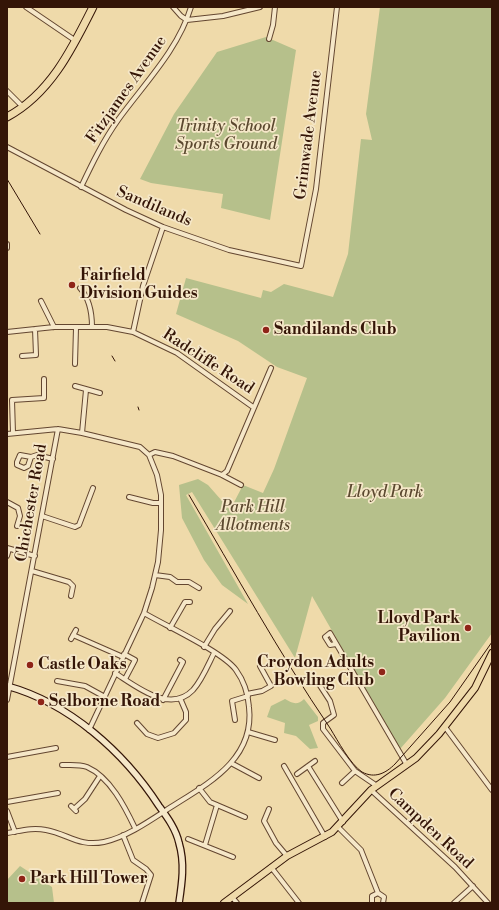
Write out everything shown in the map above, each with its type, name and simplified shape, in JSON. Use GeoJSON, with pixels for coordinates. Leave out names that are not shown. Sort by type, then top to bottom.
{"type":"FeatureCollection","features":[{"type":"Feature","properties":{"kind":"highway"},"geometry":{"type":"LineString","coordinates":[[7,117],[23,107],[44,87],[76,41],[93,7]]}},
{"type":"Feature","properties":{"kind":"main road"},"geometry":{"type":"LineString","coordinates":[[224,903],[286,856],[326,837],[374,788],[406,766],[428,746],[445,727],[474,688],[492,654]]}},
{"type":"Feature","properties":{"kind":"main road"},"geometry":{"type":"LineString","coordinates":[[9,686],[29,693],[54,706],[89,730],[130,768],[147,788],[177,837],[182,855],[182,878],[179,903]]}},
{"type":"Feature","properties":{"kind":"street"},"geometry":{"type":"LineString","coordinates":[[26,7],[76,41]]}},
{"type":"Feature","properties":{"kind":"street"},"geometry":{"type":"LineString","coordinates":[[173,7],[187,20],[223,16],[260,7]]}},
{"type":"Feature","properties":{"kind":"street","name":"Fitzjames Avenue"},"geometry":{"type":"LineString","coordinates":[[81,187],[96,155],[117,121],[174,46],[187,20],[191,7]]}},
{"type":"Feature","properties":{"kind":"street"},"geometry":{"type":"LineString","coordinates":[[269,39],[273,25],[275,7]]}},
{"type":"Feature","properties":{"kind":"street","name":"Grimwade Avenue"},"geometry":{"type":"LineString","coordinates":[[301,266],[316,189],[337,7]]}},
{"type":"Feature","properties":{"kind":"street"},"geometry":{"type":"LineString","coordinates":[[7,91],[23,107]]}},
{"type":"Feature","properties":{"kind":"street","name":"Sandilands"},"geometry":{"type":"LineString","coordinates":[[7,147],[81,187],[163,227],[230,250],[301,266]]}},
{"type":"Feature","properties":{"kind":"street"},"geometry":{"type":"LineString","coordinates":[[133,332],[143,286],[163,227]]}},
{"type":"Feature","properties":{"kind":"street"},"geometry":{"type":"LineString","coordinates":[[80,288],[86,294],[92,312],[92,327]]}},
{"type":"Feature","properties":{"kind":"street"},"geometry":{"type":"LineString","coordinates":[[41,301],[54,327]]}},
{"type":"Feature","properties":{"kind":"street","name":"Radcliffe Road"},"geometry":{"type":"LineString","coordinates":[[7,332],[54,327],[107,327],[133,332],[177,353],[253,407]]}},
{"type":"Feature","properties":{"kind":"street"},"geometry":{"type":"LineString","coordinates":[[75,364],[76,328]]}},
{"type":"Feature","properties":{"kind":"street"},"geometry":{"type":"LineString","coordinates":[[22,356],[36,356],[35,330]]}},
{"type":"Feature","properties":{"kind":"street"},"geometry":{"type":"LineString","coordinates":[[222,475],[227,471],[253,412],[253,407],[259,400],[271,368]]}},
{"type":"Feature","properties":{"kind":"street"},"geometry":{"type":"LineString","coordinates":[[13,433],[12,400],[44,398],[44,379]]}},
{"type":"Feature","properties":{"kind":"street"},"geometry":{"type":"LineString","coordinates":[[75,386],[100,393]]}},
{"type":"Feature","properties":{"kind":"street"},"geometry":{"type":"LineString","coordinates":[[82,433],[86,390]]}},
{"type":"Feature","properties":{"kind":"street"},"geometry":{"type":"LineString","coordinates":[[7,434],[58,429],[82,433],[140,447],[149,455],[157,475],[161,503],[160,540],[155,575],[144,613],[89,730]]}},
{"type":"Feature","properties":{"kind":"street","name":"Chichester Road"},"geometry":{"type":"LineString","coordinates":[[7,700],[58,429]]}},
{"type":"Feature","properties":{"kind":"street"},"geometry":{"type":"LineString","coordinates":[[149,455],[155,452],[163,453],[222,475],[241,485]]}},
{"type":"Feature","properties":{"kind":"street"},"geometry":{"type":"LineString","coordinates":[[31,457],[37,455],[53,459]]}},
{"type":"Feature","properties":{"kind":"street"},"geometry":{"type":"LineString","coordinates":[[42,516],[75,527],[80,525],[93,488]]}},
{"type":"Feature","properties":{"kind":"street"},"geometry":{"type":"LineString","coordinates":[[129,497],[152,503],[161,503]]}},
{"type":"Feature","properties":{"kind":"street"},"geometry":{"type":"LineString","coordinates":[[7,502],[18,508],[20,516],[17,526]]}},
{"type":"Feature","properties":{"kind":"street"},"geometry":{"type":"LineString","coordinates":[[7,556],[8,549],[35,556]]}},
{"type":"Feature","properties":{"kind":"street"},"geometry":{"type":"LineString","coordinates":[[32,571],[68,582],[73,586],[71,596]]}},
{"type":"Feature","properties":{"kind":"street"},"geometry":{"type":"LineString","coordinates":[[155,575],[170,578],[177,582],[189,582],[199,588]]}},
{"type":"Feature","properties":{"kind":"street"},"geometry":{"type":"LineString","coordinates":[[170,628],[185,602],[190,602]]}},
{"type":"Feature","properties":{"kind":"street"},"geometry":{"type":"LineString","coordinates":[[204,647],[214,629],[230,611]]}},
{"type":"Feature","properties":{"kind":"street"},"geometry":{"type":"LineString","coordinates":[[7,833],[34,828],[45,830],[77,842],[104,842],[123,835],[136,828],[199,788],[223,771],[241,750],[248,732],[250,719],[247,695],[235,669],[225,659],[144,613]]}},
{"type":"Feature","properties":{"kind":"street"},"geometry":{"type":"LineString","coordinates":[[71,640],[74,632],[135,660],[125,679]]}},
{"type":"Feature","properties":{"kind":"street"},"geometry":{"type":"LineString","coordinates":[[330,633],[325,637],[330,645],[336,644],[406,766]]}},
{"type":"Feature","properties":{"kind":"street"},"geometry":{"type":"LineString","coordinates":[[115,673],[164,700],[180,698],[192,691],[214,653]]}},
{"type":"Feature","properties":{"kind":"street"},"geometry":{"type":"LineString","coordinates":[[164,700],[183,662],[180,660]]}},
{"type":"Feature","properties":{"kind":"street"},"geometry":{"type":"LineString","coordinates":[[235,720],[232,701],[262,691],[271,686],[260,666]]}},
{"type":"Feature","properties":{"kind":"street"},"geometry":{"type":"LineString","coordinates":[[57,681],[85,686],[105,697]]}},
{"type":"Feature","properties":{"kind":"street","name":"Campden Road"},"geometry":{"type":"LineString","coordinates":[[318,684],[330,701],[334,715],[324,723],[322,728],[355,771],[446,858],[488,903]]}},
{"type":"Feature","properties":{"kind":"street"},"geometry":{"type":"LineString","coordinates":[[137,724],[147,734],[158,738],[174,733],[186,720],[186,712],[180,698]]}},
{"type":"Feature","properties":{"kind":"street"},"geometry":{"type":"LineString","coordinates":[[445,727],[490,784],[492,790]]}},
{"type":"Feature","properties":{"kind":"street"},"geometry":{"type":"LineString","coordinates":[[248,732],[275,740]]}},
{"type":"Feature","properties":{"kind":"street"},"geometry":{"type":"LineString","coordinates":[[7,756],[56,748]]}},
{"type":"Feature","properties":{"kind":"street"},"geometry":{"type":"LineString","coordinates":[[297,774],[315,761]]}},
{"type":"Feature","properties":{"kind":"street"},"geometry":{"type":"LineString","coordinates":[[231,763],[259,778]]}},
{"type":"Feature","properties":{"kind":"street"},"geometry":{"type":"LineString","coordinates":[[62,765],[79,765],[87,767],[100,776],[126,808],[136,828]]}},
{"type":"Feature","properties":{"kind":"street"},"geometry":{"type":"LineString","coordinates":[[284,766],[326,837]]}},
{"type":"Feature","properties":{"kind":"street"},"geometry":{"type":"LineString","coordinates":[[308,766],[340,824],[361,850],[378,893],[384,897],[383,903]]}},
{"type":"Feature","properties":{"kind":"street"},"geometry":{"type":"LineString","coordinates":[[342,783],[355,771]]}},
{"type":"Feature","properties":{"kind":"street"},"geometry":{"type":"LineString","coordinates":[[74,809],[86,799],[100,776]]}},
{"type":"Feature","properties":{"kind":"street"},"geometry":{"type":"LineString","coordinates":[[199,788],[208,801],[246,817]]}},
{"type":"Feature","properties":{"kind":"street"},"geometry":{"type":"LineString","coordinates":[[7,802],[58,793]]}},
{"type":"Feature","properties":{"kind":"street"},"geometry":{"type":"LineString","coordinates":[[205,845],[217,805]]}},
{"type":"Feature","properties":{"kind":"street"},"geometry":{"type":"LineString","coordinates":[[269,809],[264,821],[276,843],[286,856]]}},
{"type":"Feature","properties":{"kind":"street"},"geometry":{"type":"LineString","coordinates":[[7,811],[15,832]]}},
{"type":"Feature","properties":{"kind":"street"},"geometry":{"type":"LineString","coordinates":[[123,835],[133,860],[146,869],[151,875],[142,903]]}},
{"type":"Feature","properties":{"kind":"street"},"geometry":{"type":"LineString","coordinates":[[188,839],[233,857]]}},
{"type":"Feature","properties":{"kind":"street"},"geometry":{"type":"LineString","coordinates":[[271,867],[299,903]]}},
{"type":"Feature","properties":{"kind":"street"},"geometry":{"type":"LineString","coordinates":[[454,903],[473,886]]}},
{"type":"Feature","properties":{"kind":"street"},"geometry":{"type":"LineString","coordinates":[[372,903],[372,896],[378,893]]}},
{"type":"Feature","properties":{"kind":"street"},"geometry":{"type":"LineString","coordinates":[[232,897],[237,903]]}},
{"type":"Feature","properties":{"kind":"green space","name":"Lloyd Park"},"geometry":{"type":"Polygon","coordinates":[[[380,7],[492,7],[492,633],[445,698],[400,749],[312,596],[295,658],[192,492],[186,495],[248,604],[222,585],[204,560],[182,518],[179,485],[198,479],[208,485],[230,510],[243,485],[263,493],[274,469],[307,378],[277,367],[238,341],[176,314],[186,278],[261,298],[263,290],[271,292],[284,284],[333,297],[348,254],[361,139],[372,140],[366,114],[380,7]]]}},
{"type":"Feature","properties":{"kind":"green space","name":"Trinity School Sports Ground"},"geometry":{"type":"Polygon","coordinates":[[[266,37],[296,50],[270,220],[221,208],[223,194],[151,183],[140,179],[174,114],[217,52],[266,37]]]}},
{"type":"Feature","properties":{"kind":"green space"},"geometry":{"type":"Polygon","coordinates":[[[285,699],[292,703],[299,703],[304,699],[318,717],[318,721],[309,725],[318,748],[310,749],[296,736],[284,733],[285,723],[267,717],[271,706],[285,699]]]}},
{"type":"Feature","properties":{"kind":"green space"},"geometry":{"type":"Polygon","coordinates":[[[20,866],[52,887],[54,903],[7,903],[7,880],[20,866]]]}},
{"type":"Feature","properties":{"kind":"tram line"},"geometry":{"type":"LineString","coordinates":[[7,179],[40,234]]}},
{"type":"Feature","properties":{"kind":"tram line"},"geometry":{"type":"LineString","coordinates":[[112,356],[115,361]]}},
{"type":"Feature","properties":{"kind":"tram line"},"geometry":{"type":"LineString","coordinates":[[189,495],[311,700],[344,752],[353,764],[362,772],[376,775],[388,770],[395,764],[450,702],[492,642]]}},
{"type":"Feature","properties":{"kind":"place","name":"Fairfield Division Guides"},"geometry":{"type":"Point","coordinates":[72,285]}},
{"type":"Feature","properties":{"kind":"place","name":"Sandilands Club"},"geometry":{"type":"Point","coordinates":[266,330]}},
{"type":"Feature","properties":{"kind":"place","name":"Lloyd Park Pavilion"},"geometry":{"type":"Point","coordinates":[468,628]}},
{"type":"Feature","properties":{"kind":"place","name":"Castle Oaks"},"geometry":{"type":"Point","coordinates":[30,665]}},
{"type":"Feature","properties":{"kind":"place","name":"Croydon Adults Bowling Club"},"geometry":{"type":"Point","coordinates":[382,672]}},
{"type":"Feature","properties":{"kind":"place","name":"Selborne Road"},"geometry":{"type":"Point","coordinates":[41,702]}},
{"type":"Feature","properties":{"kind":"place","name":"Park Hill Tower"},"geometry":{"type":"Point","coordinates":[22,879]}},
{"type":"Feature","properties":{"kind":"park label","name":"Park Hill Allotments"},"geometry":{"type":"Point","coordinates":[253,517]}}]}
